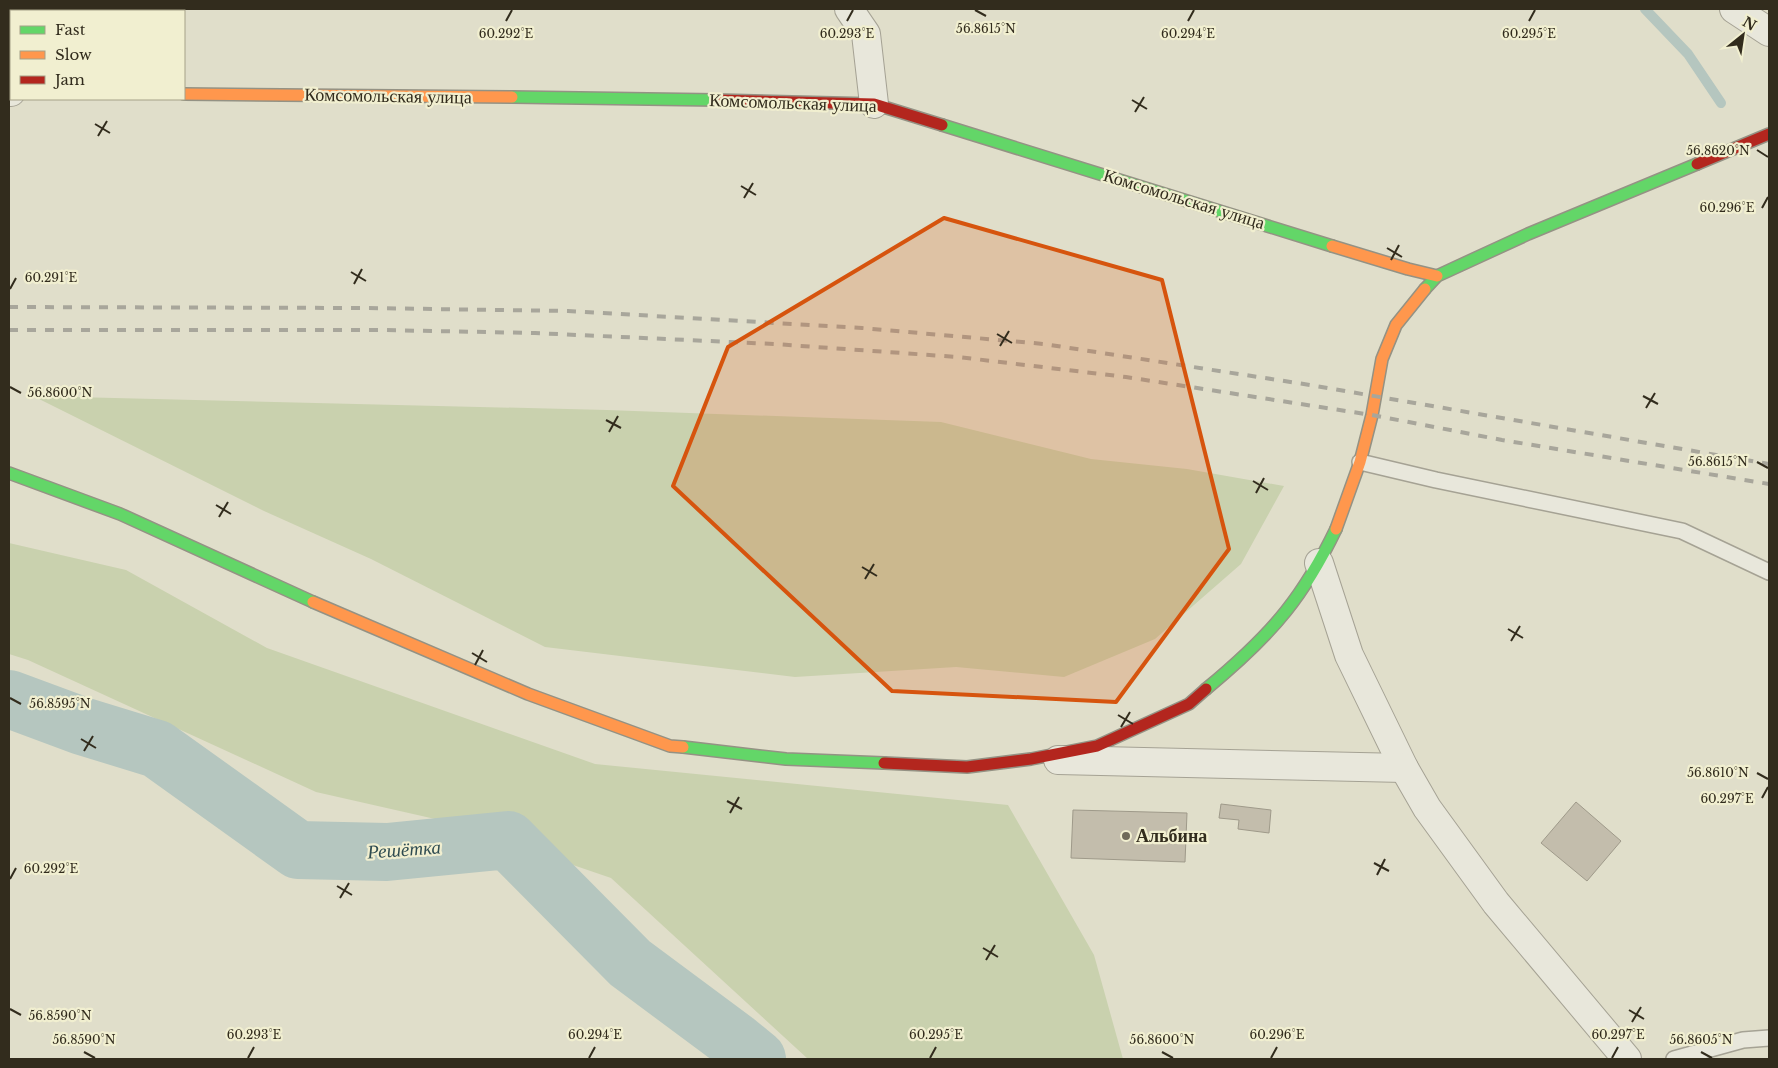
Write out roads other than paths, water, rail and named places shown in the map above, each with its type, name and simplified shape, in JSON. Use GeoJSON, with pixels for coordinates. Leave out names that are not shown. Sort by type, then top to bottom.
{"type":"FeatureCollection","features":[{"type":"Feature","properties":{"kind":"street"},"geometry":{"type":"LineString","coordinates":[[848,9],[866,34],[874,104]]}},
{"type":"Feature","properties":{"kind":"street"},"geometry":{"type":"LineString","coordinates":[[1734,9],[1769,32]]}},
{"type":"Feature","properties":{"kind":"street","name":"Комсомольская улица"},"geometry":{"type":"LineString","coordinates":[[185,94],[640,98],[874,104],[1398,266],[1437,276]]}},
{"type":"Feature","properties":{"kind":"street"},"geometry":{"type":"LineString","coordinates":[[9,473],[120,514],[338,613],[528,694],[670,746],[786,759],[967,767],[1031,759],[1097,746],[1189,704],[1240,661],[1279,618],[1319,563],[1337,528],[1360,462],[1372,415],[1382,360],[1396,325],[1414,301],[1437,276],[1528,234],[1769,134]]}},
{"type":"Feature","properties":{"kind":"street"},"geometry":{"type":"LineString","coordinates":[[1319,563],[1349,655],[1404,768],[1438,824],[1496,904],[1627,1059]]}},
{"type":"Feature","properties":{"kind":"street"},"geometry":{"type":"LineString","coordinates":[[1031,759],[1404,768]]}},
{"type":"Feature","properties":{"kind":"lane"},"geometry":{"type":"LineString","coordinates":[[1360,462],[1436,480],[1682,531],[1769,572]]}},
{"type":"Feature","properties":{"kind":"lane"},"geometry":{"type":"LineString","coordinates":[[1674,1059],[1743,1040],[1769,1038]]}},
{"type":"Feature","properties":{"kind":"waterway"},"geometry":{"type":"LineString","coordinates":[[1645,9],[1688,54],[1721,103]]}},
{"type":"Feature","properties":{"kind":"waterway","name":"Решётка"},"geometry":{"type":"LineString","coordinates":[[9,699],[82,726],[157,749],[298,850],[387,852],[508,840],[630,963],[757,1059]]}},
{"type":"Feature","properties":{"kind":"railway"},"geometry":{"type":"LineString","coordinates":[[9,307],[364,308],[568,311],[862,328],[1044,344],[1310,385],[1769,464]]}},
{"type":"Feature","properties":{"kind":"railway"},"geometry":{"type":"LineString","coordinates":[[9,330],[382,330],[535,333],[774,344],[958,357],[1126,377],[1372,415],[1502,440],[1769,484]]}},
{"type":"Feature","properties":{"kind":"place","name":"Альбина"},"geometry":{"type":"Point","coordinates":[1126,836]}}]}
